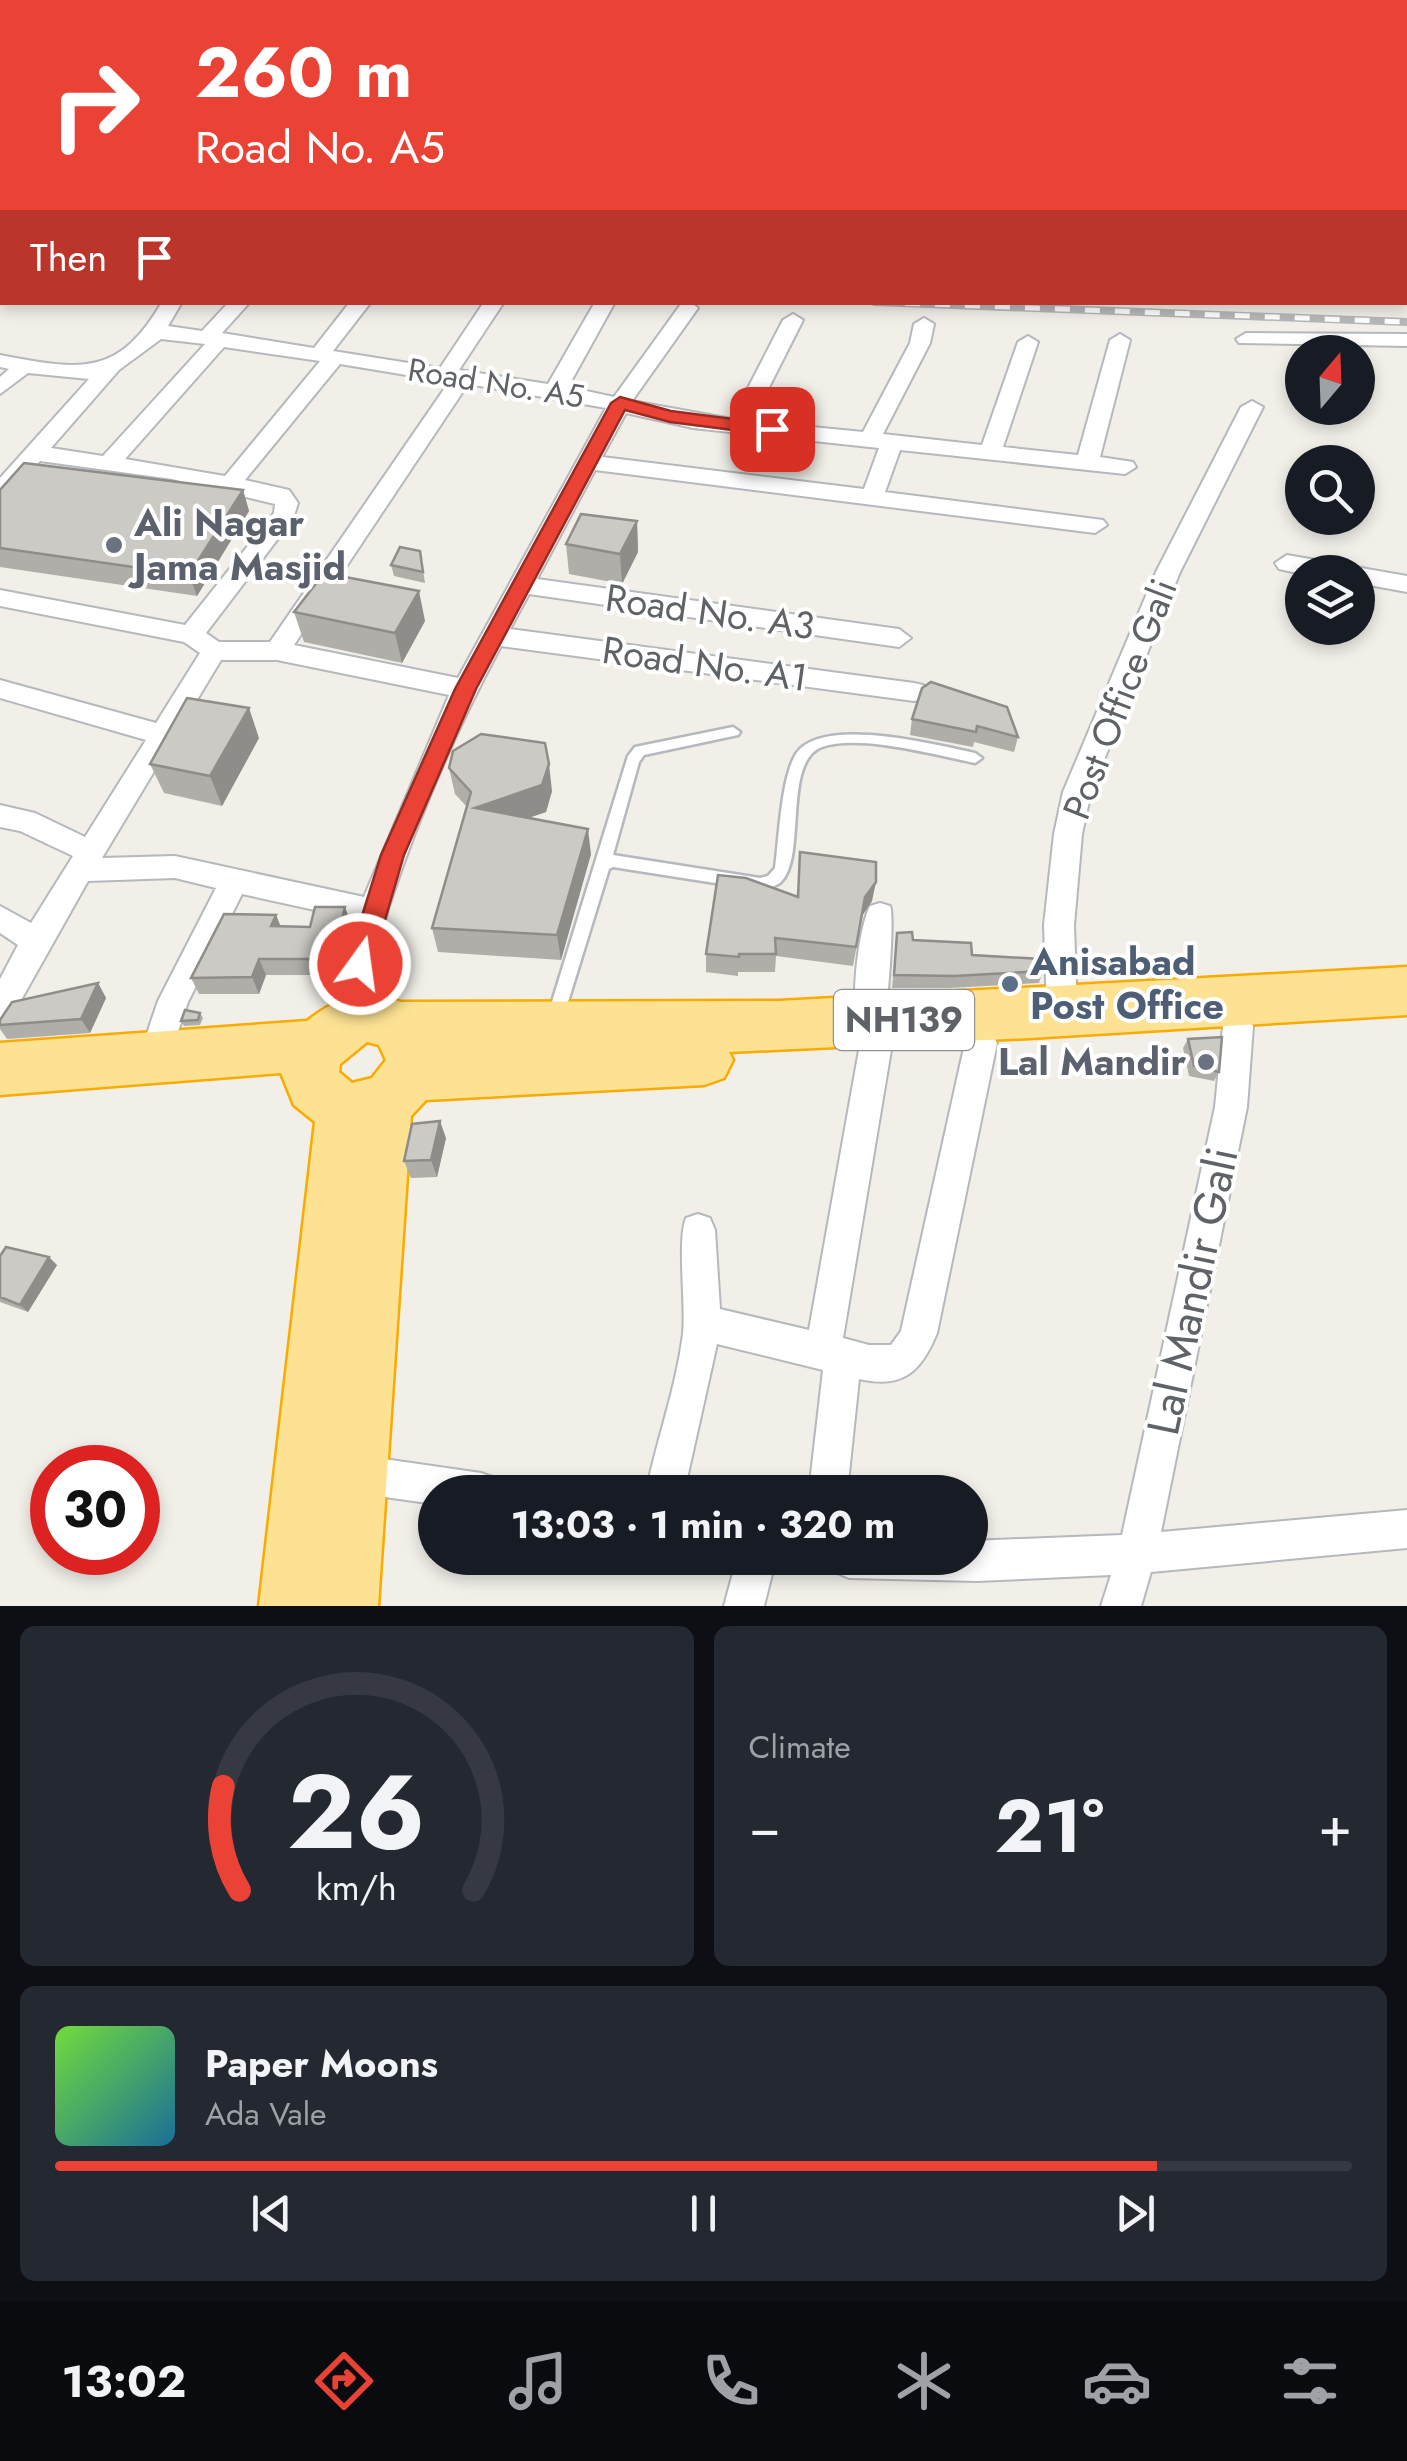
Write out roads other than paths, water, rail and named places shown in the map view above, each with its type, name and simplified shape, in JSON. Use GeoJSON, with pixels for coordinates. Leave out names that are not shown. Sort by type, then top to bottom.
{"type":"FeatureCollection","features":[{"type":"Feature","properties":{"kind":"highway","name":"NH139"},"geometry":{"type":"LineString","coordinates":[[0,1094],[360,1064],[873,1036],[1062,1011],[1407,991]]}},
{"type":"Feature","properties":{"kind":"highway","name":"NH139"},"geometry":{"type":"LineString","coordinates":[[0,1069],[155,1057],[360,1064],[552,1029],[770,1028],[981,1043],[1407,1013]]}},
{"type":"Feature","properties":{"kind":"highway"},"geometry":{"type":"LineString","coordinates":[[342,1606],[332,1474],[360,1064]]}},
{"type":"Feature","properties":{"kind":"highway"},"geometry":{"type":"LineString","coordinates":[[295,1606],[332,1474]]}},
{"type":"Feature","properties":{"kind":"street"},"geometry":{"type":"LineString","coordinates":[[0,492],[112,366],[155,332],[170,305]]}},
{"type":"Feature","properties":{"kind":"street"},"geometry":{"type":"LineString","coordinates":[[109,463],[238,305]]}},
{"type":"Feature","properties":{"kind":"street"},"geometry":{"type":"LineString","coordinates":[[232,482],[360,305]]}},
{"type":"Feature","properties":{"kind":"street"},"geometry":{"type":"LineString","coordinates":[[276,650],[455,376],[492,305]]}},
{"type":"Feature","properties":{"kind":"street"},"geometry":{"type":"LineString","coordinates":[[556,391],[603,305]]}},
{"type":"Feature","properties":{"kind":"street"},"geometry":{"type":"LineString","coordinates":[[360,1064],[373,912],[392,855],[465,689],[620,403],[688,308]]}},
{"type":"Feature","properties":{"kind":"street"},"geometry":{"type":"LineString","coordinates":[[739,426],[794,320]]}},
{"type":"Feature","properties":{"kind":"street"},"geometry":{"type":"LineString","coordinates":[[872,497],[881,440],[924,324]]}},
{"type":"Feature","properties":{"kind":"street","name":"Road No. A5"},"geometry":{"type":"LineString","coordinates":[[155,332],[556,391],[670,417],[1125,467]]}},
{"type":"Feature","properties":{"kind":"street"},"geometry":{"type":"LineString","coordinates":[[1246,339],[1407,340]]}},
{"type":"Feature","properties":{"kind":"street"},"geometry":{"type":"LineString","coordinates":[[1087,463],[1120,340]]}},
{"type":"Feature","properties":{"kind":"street"},"geometry":{"type":"LineString","coordinates":[[990,453],[1028,342]]}},
{"type":"Feature","properties":{"kind":"street"},"geometry":{"type":"LineString","coordinates":[[0,361],[76,372],[112,366]]}},
{"type":"Feature","properties":{"kind":"street"},"geometry":{"type":"LineString","coordinates":[[0,388],[25,365]]}},
{"type":"Feature","properties":{"kind":"street","name":"Post Office Gali"},"geometry":{"type":"LineString","coordinates":[[1062,1011],[1059,924],[1068,834],[1077,792],[1168,572],[1252,407]]}},
{"type":"Feature","properties":{"kind":"street"},"geometry":{"type":"LineString","coordinates":[[0,1009],[36,940],[161,734],[203,643],[285,514],[287,503],[281,495],[232,482],[34,453]]}},
{"type":"Feature","properties":{"kind":"street"},"geometry":{"type":"LineString","coordinates":[[590,462],[1095,525]]}},
{"type":"Feature","properties":{"kind":"street"},"geometry":{"type":"LineString","coordinates":[[1375,578],[1407,584]]}},
{"type":"Feature","properties":{"kind":"street","name":"Road No. A3"},"geometry":{"type":"LineString","coordinates":[[522,585],[899,638]]}},
{"type":"Feature","properties":{"kind":"street"},"geometry":{"type":"LineString","coordinates":[[0,598],[203,643],[276,650],[465,689]]}},
{"type":"Feature","properties":{"kind":"street","name":"Road No. A1"},"geometry":{"type":"LineString","coordinates":[[495,636],[914,692]]}},
{"type":"Feature","properties":{"kind":"street"},"geometry":{"type":"LineString","coordinates":[[0,688],[161,734]]}},
{"type":"Feature","properties":{"kind":"street"},"geometry":{"type":"LineString","coordinates":[[0,816],[25,822],[85,861],[175,867],[373,912]]}},
{"type":"Feature","properties":{"kind":"street"},"geometry":{"type":"LineString","coordinates":[[155,1057],[173,1001],[235,878]]}},
{"type":"Feature","properties":{"kind":"street"},"geometry":{"type":"LineString","coordinates":[[829,1475],[833,1353],[873,1036],[872,971],[880,915]]}},
{"type":"Feature","properties":{"kind":"street"},"geometry":{"type":"LineString","coordinates":[[0,918],[36,940]]}},
{"type":"Feature","properties":{"kind":"street","name":"Lal Mandir Gali"},"geometry":{"type":"LineString","coordinates":[[1121,1606],[1137,1554],[1231,1107],[1238,1026]]}},
{"type":"Feature","properties":{"kind":"street"},"geometry":{"type":"LineString","coordinates":[[704,1323],[893,1366],[905,1360],[914,1347],[981,1043]]}},
{"type":"Feature","properties":{"kind":"street"},"geometry":{"type":"LineString","coordinates":[[669,1475],[704,1323],[704,1273],[698,1230]]}},
{"type":"Feature","properties":{"kind":"street"},"geometry":{"type":"LineString","coordinates":[[332,1474],[418,1484]]}},
{"type":"Feature","properties":{"kind":"street"},"geometry":{"type":"LineString","coordinates":[[988,1560],[1137,1554],[1407,1528]]}},
{"type":"Feature","properties":{"kind":"street"},"geometry":{"type":"LineString","coordinates":[[744,1606],[752,1575]]}},
{"type":"Feature","properties":{"kind":"lane"},"geometry":{"type":"LineString","coordinates":[[552,1029],[633,760],[640,751],[733,732]]}},
{"type":"Feature","properties":{"kind":"lane"},"geometry":{"type":"LineString","coordinates":[[603,865],[612,861],[760,884],[773,882],[782,870],[802,755],[811,746],[824,740],[853,738],[974,758]]}},
{"type":"Feature","properties":{"kind":"railway"},"geometry":{"type":"LineString","coordinates":[[955,305],[1407,322]]}},
{"type":"Feature","properties":{"kind":"place","name":"Ali Nagar Jama Masjid"},"geometry":{"type":"Point","coordinates":[114,545]}},
{"type":"Feature","properties":{"kind":"place","name":"Anisabad Post Office"},"geometry":{"type":"Point","coordinates":[1010,984]}},
{"type":"Feature","properties":{"kind":"place","name":"Lal Mandir"},"geometry":{"type":"Point","coordinates":[1206,1062]}}]}
